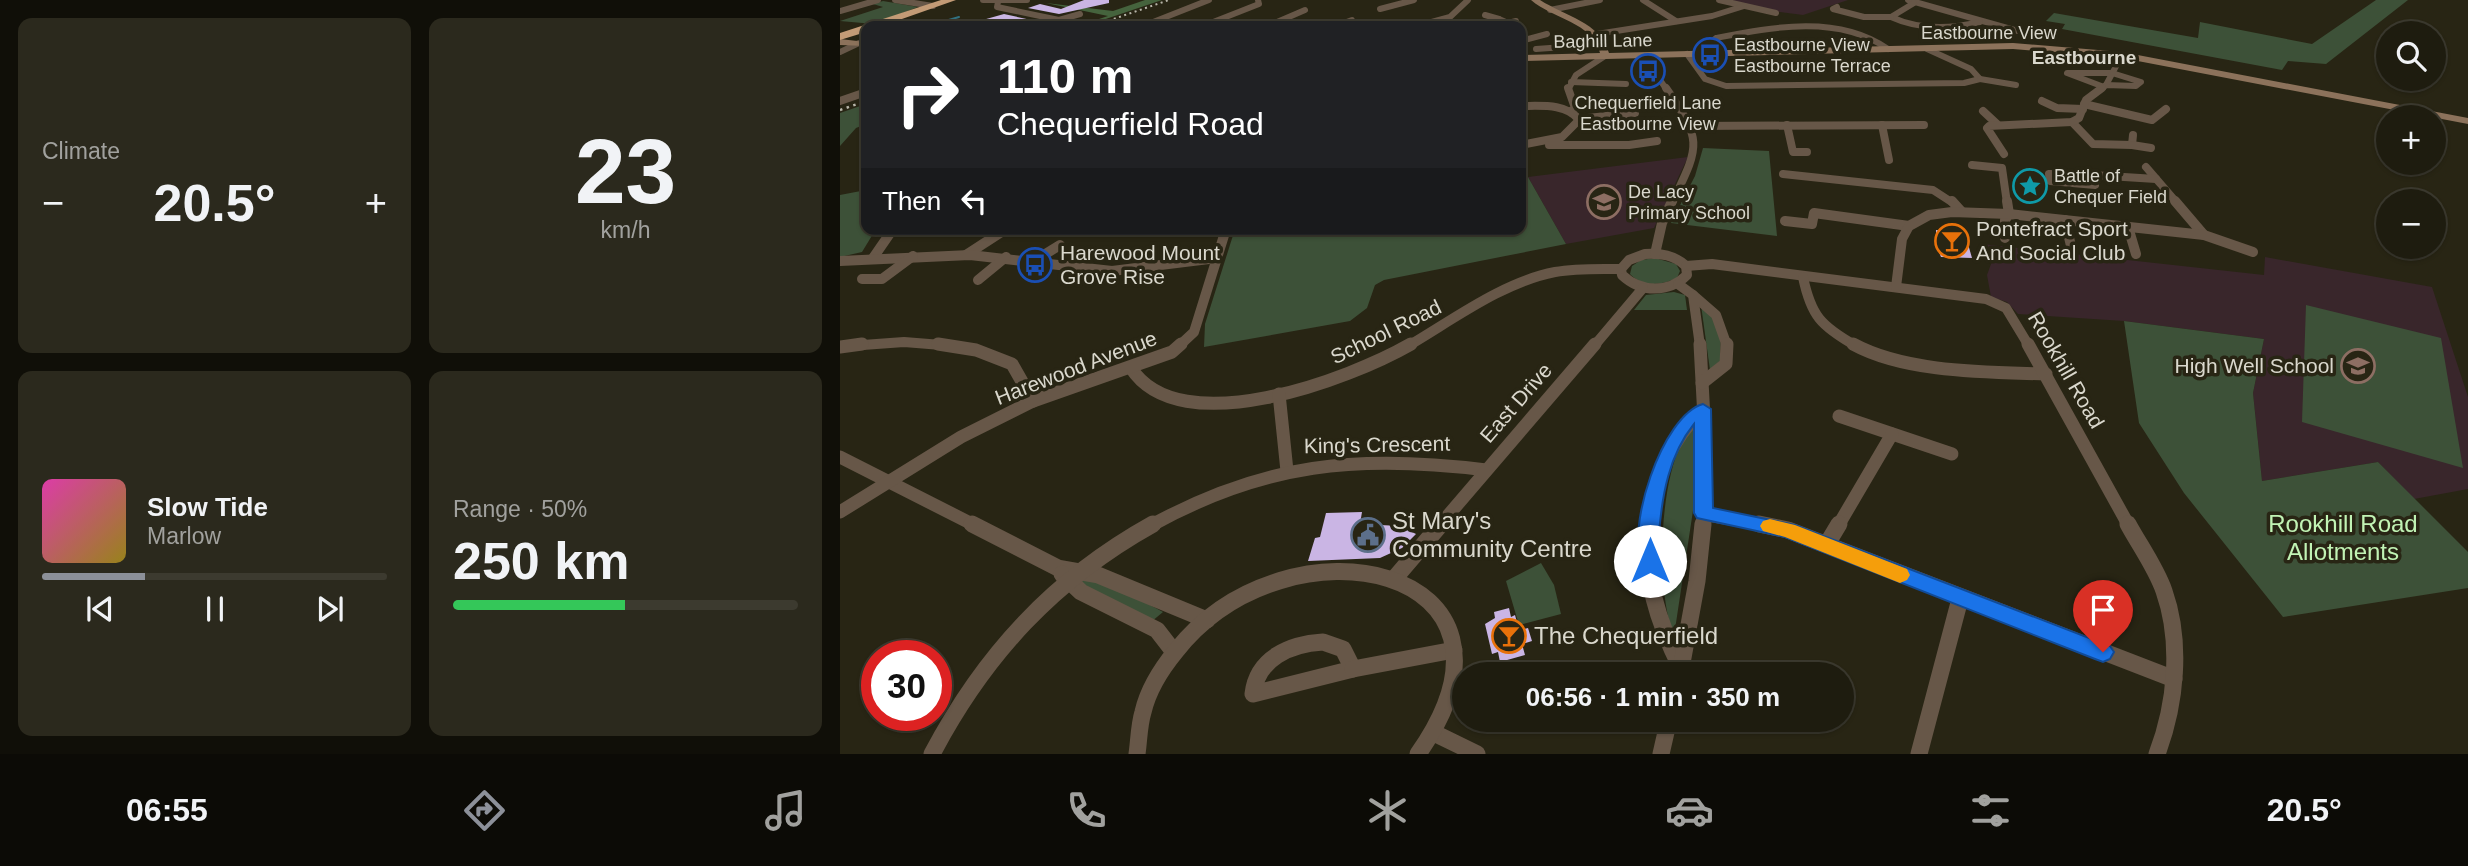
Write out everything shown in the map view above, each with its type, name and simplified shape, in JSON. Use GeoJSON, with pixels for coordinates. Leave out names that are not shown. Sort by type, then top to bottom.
{"type":"FeatureCollection","features":[{"type":"Feature","properties":{"kind":"highway"},"geometry":{"type":"LineString","coordinates":[[887,21],[951,0]]}},
{"type":"Feature","properties":{"kind":"highway"},"geometry":{"type":"LineString","coordinates":[[840,37],[861,30]]}},
{"type":"Feature","properties":{"kind":"street"},"geometry":{"type":"LineString","coordinates":[[840,11],[878,0]]}},
{"type":"Feature","properties":{"kind":"street"},"geometry":{"type":"LineString","coordinates":[[894,0],[933,6]]}},
{"type":"Feature","properties":{"kind":"street"},"geometry":{"type":"LineString","coordinates":[[983,0],[1027,0]]}},
{"type":"Feature","properties":{"kind":"street"},"geometry":{"type":"LineString","coordinates":[[1156,21],[1209,0]]}},
{"type":"Feature","properties":{"kind":"street"},"geometry":{"type":"LineString","coordinates":[[1216,21],[1259,4],[1258,0]]}},
{"type":"Feature","properties":{"kind":"street"},"geometry":{"type":"LineString","coordinates":[[1380,9],[1414,0]]}},
{"type":"Feature","properties":{"kind":"street"},"geometry":{"type":"LineString","coordinates":[[1438,21],[1450,18],[1465,0]]}},
{"type":"Feature","properties":{"kind":"street"},"geometry":{"type":"LineString","coordinates":[[1535,0],[1597,34],[1712,16],[1744,6]]}},
{"type":"Feature","properties":{"kind":"street"},"geometry":{"type":"LineString","coordinates":[[1550,10],[1600,0]]}},
{"type":"Feature","properties":{"kind":"street"},"geometry":{"type":"LineString","coordinates":[[1643,0],[1676,21]]}},
{"type":"Feature","properties":{"kind":"street"},"geometry":{"type":"LineString","coordinates":[[1719,0],[1776,13]]}},
{"type":"Feature","properties":{"kind":"street"},"geometry":{"type":"LineString","coordinates":[[999,2],[997,6],[1059,20]]}},
{"type":"Feature","properties":{"kind":"street"},"geometry":{"type":"LineString","coordinates":[[1891,17],[1911,2],[1935,6],[1980,22],[2018,31]]}},
{"type":"Feature","properties":{"kind":"street"},"geometry":{"type":"LineString","coordinates":[[1833,9],[1864,17],[1891,17],[1904,23],[1954,27],[1980,22]]}},
{"type":"Feature","properties":{"kind":"street"},"geometry":{"type":"LineString","coordinates":[[1280,21],[1305,10]]}},
{"type":"Feature","properties":{"kind":"street"},"geometry":{"type":"LineString","coordinates":[[1056,21],[1080,14]]}},
{"type":"Feature","properties":{"kind":"street"},"geometry":{"type":"LineString","coordinates":[[1485,15],[1504,21]]}},
{"type":"Feature","properties":{"kind":"street"},"geometry":{"type":"LineString","coordinates":[[1493,21],[1499,19]]}},
{"type":"Feature","properties":{"kind":"street"},"geometry":{"type":"LineString","coordinates":[[1714,53],[1711,42],[1716,38],[1787,24],[1868,35],[1888,50]]}},
{"type":"Feature","properties":{"kind":"street"},"geometry":{"type":"LineString","coordinates":[[1571,111],[1575,108],[1568,92],[1571,82],[1585,68],[1605,56],[1597,34]]}},
{"type":"Feature","properties":{"kind":"street"},"geometry":{"type":"LineString","coordinates":[[1526,39],[1545,36]]}},
{"type":"Feature","properties":{"kind":"street"},"geometry":{"type":"LineString","coordinates":[[840,42],[861,44]]}},
{"type":"Feature","properties":{"kind":"street"},"geometry":{"type":"LineString","coordinates":[[1526,42],[1539,48],[1564,47]]}},
{"type":"Feature","properties":{"kind":"street"},"geometry":{"type":"LineString","coordinates":[[840,51],[861,44]]}},
{"type":"Feature","properties":{"kind":"street","name":"Eastbourne View"},"geometry":{"type":"LineString","coordinates":[[1687,54],[2034,46],[2122,55],[2468,121]]}},
{"type":"Feature","properties":{"kind":"street"},"geometry":{"type":"LineString","coordinates":[[1927,49],[1971,69],[1980,79]]}},
{"type":"Feature","properties":{"kind":"street"},"geometry":{"type":"LineString","coordinates":[[1687,54],[1705,79],[1726,86],[1964,83],[1980,79],[2015,85]]}},
{"type":"Feature","properties":{"kind":"street","name":"Baghill Lane"},"geometry":{"type":"LineString","coordinates":[[1526,58],[1687,54]]}},
{"type":"Feature","properties":{"kind":"street"},"geometry":{"type":"LineString","coordinates":[[1643,55],[1691,126],[1694,156],[1662,222],[1655,254]]}},
{"type":"Feature","properties":{"kind":"street"},"geometry":{"type":"LineString","coordinates":[[2073,122],[2105,86],[2122,55]]}},
{"type":"Feature","properties":{"kind":"street"},"geometry":{"type":"LineString","coordinates":[[2067,73],[2112,74],[2141,84],[2105,86],[2067,73]]}},
{"type":"Feature","properties":{"kind":"street"},"geometry":{"type":"LineString","coordinates":[[1571,82],[1626,84]]}},
{"type":"Feature","properties":{"kind":"street"},"geometry":{"type":"LineString","coordinates":[[840,101],[861,94]]}},
{"type":"Feature","properties":{"kind":"street"},"geometry":{"type":"LineString","coordinates":[[2042,103],[2057,108],[2083,109],[2152,120],[2166,108]]}},
{"type":"Feature","properties":{"kind":"street"},"geometry":{"type":"LineString","coordinates":[[1526,106],[1571,111],[1578,119]]}},
{"type":"Feature","properties":{"kind":"street"},"geometry":{"type":"LineString","coordinates":[[1983,111],[1997,124]]}},
{"type":"Feature","properties":{"kind":"street"},"geometry":{"type":"LineString","coordinates":[[1578,119],[1635,113]]}},
{"type":"Feature","properties":{"kind":"street"},"geometry":{"type":"LineString","coordinates":[[1526,144],[1561,137],[1575,129],[1578,119]]}},
{"type":"Feature","properties":{"kind":"street"},"geometry":{"type":"LineString","coordinates":[[2014,146],[2001,150],[1987,128],[1997,124],[2073,122],[2093,144],[2132,140],[2151,148]]}},
{"type":"Feature","properties":{"kind":"street"},"geometry":{"type":"LineString","coordinates":[[1787,125],[1793,152],[1807,152]]}},
{"type":"Feature","properties":{"kind":"street"},"geometry":{"type":"LineString","coordinates":[[1882,125],[1889,160]]}},
{"type":"Feature","properties":{"kind":"street"},"geometry":{"type":"LineString","coordinates":[[1691,126],[1924,125]]}},
{"type":"Feature","properties":{"kind":"street"},"geometry":{"type":"LineString","coordinates":[[1561,137],[1572,145]]}},
{"type":"Feature","properties":{"kind":"street"},"geometry":{"type":"LineString","coordinates":[[1535,143],[1572,145],[1657,141]]}},
{"type":"Feature","properties":{"kind":"street"},"geometry":{"type":"LineString","coordinates":[[1972,165],[2002,168],[2009,214],[2005,220],[2005,238]]}},
{"type":"Feature","properties":{"kind":"street"},"geometry":{"type":"LineString","coordinates":[[2146,167],[2204,235]]}},
{"type":"Feature","properties":{"kind":"street"},"geometry":{"type":"LineString","coordinates":[[1783,174],[1933,190],[1947,196],[1961,211]]}},
{"type":"Feature","properties":{"kind":"street"},"geometry":{"type":"LineString","coordinates":[[2092,175],[2157,179]]}},
{"type":"Feature","properties":{"kind":"street"},"geometry":{"type":"LineString","coordinates":[[1896,287],[1902,239],[1909,226],[1929,215],[1961,211],[2204,235],[2253,251]]}},
{"type":"Feature","properties":{"kind":"street"},"geometry":{"type":"LineString","coordinates":[[1785,221],[1812,224],[1814,213],[1909,226]]}},
{"type":"Feature","properties":{"kind":"street"},"geometry":{"type":"LineString","coordinates":[[2065,220],[2071,246]]}},
{"type":"Feature","properties":{"kind":"street"},"geometry":{"type":"LineString","coordinates":[[2128,227],[2136,254]]}},
{"type":"Feature","properties":{"kind":"street"},"geometry":{"type":"LineString","coordinates":[[873,258],[889,235]]}},
{"type":"Feature","properties":{"kind":"street"},"geometry":{"type":"LineString","coordinates":[[965,255],[997,235]]}},
{"type":"Feature","properties":{"kind":"street","name":"Harewood Avenue"},"geometry":{"type":"LineString","coordinates":[[840,512],[961,436],[1033,401],[1172,352],[1194,332],[1224,235]]}},
{"type":"Feature","properties":{"kind":"street"},"geometry":{"type":"LineString","coordinates":[[1034,261],[1060,245]]}},
{"type":"Feature","properties":{"kind":"street"},"geometry":{"type":"LineString","coordinates":[[1655,254],[1678,258],[1686,266],[1687,275],[1678,284],[1656,289],[1643,288],[1626,280],[1621,269],[1636,257],[1655,254]]}},
{"type":"Feature","properties":{"kind":"street"},"geometry":{"type":"LineString","coordinates":[[840,261],[965,255],[1006,257],[1084,270],[1112,271],[1217,258]]}},
{"type":"Feature","properties":{"kind":"street"},"geometry":{"type":"LineString","coordinates":[[862,279],[882,279],[913,256]]}},
{"type":"Feature","properties":{"kind":"street"},"geometry":{"type":"LineString","coordinates":[[978,280],[1006,257]]}},
{"type":"Feature","properties":{"kind":"street","name":"Rookhill Road"},"geometry":{"type":"LineString","coordinates":[[1686,266],[1712,264],[1986,299],[2000,304],[2014,318],[2164,590],[2173,634],[2174,679],[2167,728],[2157,754]]}},
{"type":"Feature","properties":{"kind":"street","name":"School Road"},"geometry":{"type":"LineString","coordinates":[[1131,368],[1139,384],[1157,395],[1192,402],[1248,400],[1279,394],[1314,386],[1371,366],[1533,278],[1581,268],[1621,269]]}},
{"type":"Feature","properties":{"kind":"street"},"geometry":{"type":"LineString","coordinates":[[1803,277],[1802,295],[1815,318],[1850,344],[1890,359],[1985,372],[2046,374]]}},
{"type":"Feature","properties":{"kind":"street"},"geometry":{"type":"LineString","coordinates":[[1678,284],[1708,304],[1718,315],[1727,335],[1729,349],[1726,364],[1702,383]]}},
{"type":"Feature","properties":{"kind":"street","name":"East Drive"},"geometry":{"type":"LineString","coordinates":[[1394,579],[1643,288]]}},
{"type":"Feature","properties":{"kind":"street"},"geometry":{"type":"LineString","coordinates":[[1683,662],[1693,615],[1703,513],[1702,383],[1693,295]]}},
{"type":"Feature","properties":{"kind":"street"},"geometry":{"type":"LineString","coordinates":[[840,347],[866,342],[923,342],[980,353],[1012,364],[1033,401]]}},
{"type":"Feature","properties":{"kind":"street"},"geometry":{"type":"LineString","coordinates":[[1279,394],[1287,471]]}},
{"type":"Feature","properties":{"kind":"street"},"geometry":{"type":"LineString","coordinates":[[1677,662],[1658,618],[1651,586],[1648,537],[1660,469],[1686,422],[1703,409]]}},
{"type":"Feature","properties":{"kind":"street"},"geometry":{"type":"LineString","coordinates":[[1839,416],[1952,454]]}},
{"type":"Feature","properties":{"kind":"street"},"geometry":{"type":"LineString","coordinates":[[1827,544],[1892,434]]}},
{"type":"Feature","properties":{"kind":"street"},"geometry":{"type":"LineString","coordinates":[[840,457],[890,480],[1062,574],[1082,592],[1157,630],[1174,652]]}},
{"type":"Feature","properties":{"kind":"street","name":"King's Crescent"},"geometry":{"type":"LineString","coordinates":[[1083,569],[1164,518],[1199,501],[1287,471],[1337,464],[1462,466],[1486,470]]}},
{"type":"Feature","properties":{"kind":"street"},"geometry":{"type":"LineString","coordinates":[[1703,513],[1788,530],[1960,599],[2174,679]]}},
{"type":"Feature","properties":{"kind":"street"},"geometry":{"type":"LineString","coordinates":[[932,754],[974,681],[1062,574],[1083,569],[1106,575],[1178,611],[1207,620]]}},
{"type":"Feature","properties":{"kind":"street"},"geometry":{"type":"LineString","coordinates":[[1137,754],[1136,730],[1146,697],[1163,665],[1207,620],[1249,592],[1283,578],[1317,570],[1350,569],[1408,584],[1430,601],[1446,623],[1454,650],[1454,675],[1449,702],[1434,733],[1418,754]]}},
{"type":"Feature","properties":{"kind":"street"},"geometry":{"type":"LineString","coordinates":[[1919,754],[1960,599]]}},
{"type":"Feature","properties":{"kind":"street"},"geometry":{"type":"LineString","coordinates":[[1353,669],[1345,650],[1337,645],[1324,642],[1304,645],[1280,654],[1264,665],[1254,684],[1253,694],[1353,669],[1454,650]]}},
{"type":"Feature","properties":{"kind":"street"},"geometry":{"type":"LineString","coordinates":[[1661,754],[1666,732]]}},
{"type":"Feature","properties":{"kind":"street"},"geometry":{"type":"LineString","coordinates":[[1434,733],[1477,754]]}},
{"type":"Feature","properties":{"kind":"shaded area"},"geometry":{"type":"Polygon","coordinates":[[[1727,0],[1848,0],[1803,15],[1727,0]]]}},
{"type":"Feature","properties":{"kind":"shaded area","name":"De Lacy Primary School"},"geometry":{"type":"Polygon","coordinates":[[[1688,157],[1654,228],[1566,244],[1528,177],[1688,157]]]}},
{"type":"Feature","properties":{"kind":"shaded area","name":"High Well School"},"geometry":{"type":"Polygon","coordinates":[[[1982,244],[2264,275],[2265,257],[2432,287],[2468,397],[2468,489],[2414,499],[2378,462],[2262,481],[2253,393],[2264,339],[2124,321],[2018,314],[2007,302],[1991,297],[1987,275],[1991,264],[1982,244]]]}},
{"type":"Feature","properties":{"kind":"green space"},"geometry":{"type":"Polygon","coordinates":[[[1145,0],[1162,0],[1100,21],[1093,21],[1108,16],[1046,3],[1113,11],[1145,0]]]}},
{"type":"Feature","properties":{"kind":"green space"},"geometry":{"type":"Polygon","coordinates":[[[2376,0],[2408,0],[2381,21],[2376,21],[2376,25],[2326,64],[2288,61],[2282,70],[2062,29],[2065,24],[2046,21],[2054,13],[2198,38],[2200,22],[2312,44],[2376,0]]]}},
{"type":"Feature","properties":{"kind":"green space"},"geometry":{"type":"Polygon","coordinates":[[[883,1],[918,7],[882,21],[840,21],[883,7],[873,4],[883,1]]]}},
{"type":"Feature","properties":{"kind":"green space"},"geometry":{"type":"Polygon","coordinates":[[[861,106],[861,126],[840,146],[840,113],[861,106]]]}},
{"type":"Feature","properties":{"kind":"green space"},"geometry":{"type":"Polygon","coordinates":[[[1703,148],[1769,151],[1777,236],[1671,223],[1695,176],[1703,148]]]}},
{"type":"Feature","properties":{"kind":"green space"},"geometry":{"type":"Polygon","coordinates":[[[1526,177],[1566,244],[1384,280],[1375,285],[1367,308],[1350,321],[1204,347],[1205,324],[1233,235],[1526,235],[1526,177]]]}},
{"type":"Feature","properties":{"kind":"green space"},"geometry":{"type":"Polygon","coordinates":[[[861,191],[861,235],[872,235],[862,252],[840,257],[840,195],[861,191]]]}},
{"type":"Feature","properties":{"kind":"green space"},"geometry":{"type":"Polygon","coordinates":[[[1655,258],[1676,264],[1680,271],[1677,278],[1653,284],[1641,282],[1630,274],[1632,266],[1641,260],[1655,258]]]}},
{"type":"Feature","properties":{"kind":"green space"},"geometry":{"type":"Polygon","coordinates":[[[1674,292],[1685,295],[1687,310],[1634,310],[1646,295],[1674,292]]]}},
{"type":"Feature","properties":{"kind":"green space"},"geometry":{"type":"Polygon","coordinates":[[[1701,305],[1709,307],[1721,335],[1720,361],[1710,370],[1701,305]]]}},
{"type":"Feature","properties":{"kind":"green space"},"geometry":{"type":"Polygon","coordinates":[[[2306,305],[2441,338],[2463,468],[2302,422],[2306,305]]]}},
{"type":"Feature","properties":{"kind":"green space","name":"Rookhill Road Allotments"},"geometry":{"type":"Polygon","coordinates":[[[2124,321],[2264,339],[2253,393],[2262,481],[2378,462],[2468,552],[2468,588],[2283,617],[2184,493],[2139,423],[2124,321]]]}},
{"type":"Feature","properties":{"kind":"green space"},"geometry":{"type":"Polygon","coordinates":[[[1699,417],[1694,504],[1674,636],[1664,593],[1664,513],[1674,463],[1681,444],[1699,417]]]}},
{"type":"Feature","properties":{"kind":"green space"},"geometry":{"type":"Polygon","coordinates":[[[1541,563],[1554,585],[1561,614],[1519,625],[1506,581],[1541,563]]]}},
{"type":"Feature","properties":{"kind":"green space"},"geometry":{"type":"Polygon","coordinates":[[[1096,576],[1163,612],[1151,622],[1079,584],[1082,577],[1096,576]]]}},
{"type":"Feature","properties":{"kind":"building"},"geometry":{"type":"Polygon","coordinates":[[[1084,0],[1109,0],[1109,3],[1059,14],[1028,8],[1040,4],[1061,9],[1084,0]]]}},
{"type":"Feature","properties":{"kind":"building"},"geometry":{"type":"Polygon","coordinates":[[[1004,14],[1036,21],[979,21],[1004,14]]]}},
{"type":"Feature","properties":{"kind":"building","name":"Pontefract Sport And Social Club"},"geometry":{"type":"Polygon","coordinates":[[[1936,230],[1958,232],[1958,236],[1966,237],[1972,258],[1941,257],[1936,245],[1936,230]]]}},
{"type":"Feature","properties":{"kind":"building","name":"St Mary's Community Centre"},"geometry":{"type":"Polygon","coordinates":[[[1362,512],[1360,524],[1400,526],[1416,534],[1402,548],[1380,558],[1308,561],[1315,538],[1320,537],[1326,513],[1362,512]]]}},
{"type":"Feature","properties":{"kind":"building","name":"The Chequerfield"},"geometry":{"type":"Polygon","coordinates":[[[1509,608],[1511,617],[1515,615],[1519,630],[1528,628],[1532,641],[1522,644],[1525,655],[1500,662],[1498,652],[1492,654],[1485,624],[1495,618],[1494,612],[1509,608]]]}},
{"type":"Feature","properties":{"kind":"waterway"},"geometry":{"type":"LineString","coordinates":[[945,21],[959,17]]}},
{"type":"Feature","properties":{"kind":"railway"},"geometry":{"type":"LineString","coordinates":[[1108,21],[1169,0]]}},
{"type":"Feature","properties":{"kind":"railway"},"geometry":{"type":"LineString","coordinates":[[840,110],[861,103]]}},
{"type":"Feature","properties":{"kind":"slow traffic"},"geometry":{"type":"LineString","coordinates":[[1770,526],[1827,544],[1900,575]]}},
{"type":"Feature","properties":{"kind":"place","name":"Eastbourne View Eastbourne Terrace"},"geometry":{"type":"Point","coordinates":[1710,55]}},
{"type":"Feature","properties":{"kind":"place","name":"Chequerfield Lane Eastbourne View"},"geometry":{"type":"Point","coordinates":[1648,71]}},
{"type":"Feature","properties":{"kind":"place","name":"Battle of Chequer Field"},"geometry":{"type":"Point","coordinates":[2030,186]}},
{"type":"Feature","properties":{"kind":"place","name":"De Lacy Primary School"},"geometry":{"type":"Point","coordinates":[1604,202]}},
{"type":"Feature","properties":{"kind":"place","name":"Pontefract Sport And Social Club"},"geometry":{"type":"Point","coordinates":[1952,241]}},
{"type":"Feature","properties":{"kind":"place","name":"Harewood Mount Grove Rise"},"geometry":{"type":"Point","coordinates":[1035,265]}},
{"type":"Feature","properties":{"kind":"place","name":"High Well School"},"geometry":{"type":"Point","coordinates":[2358,366]}},
{"type":"Feature","properties":{"kind":"place","name":"St Mary's Community Centre"},"geometry":{"type":"Point","coordinates":[1368,535]}},
{"type":"Feature","properties":{"kind":"place","name":"The Chequerfield"},"geometry":{"type":"Point","coordinates":[1509,636]}},
{"type":"Feature","properties":{"kind":"district","name":"Eastbourne"},"geometry":{"type":"Point","coordinates":[2084,57]}},
{"type":"Feature","properties":{"kind":"route"},"geometry":{"type":"LineString","coordinates":[[1650,561],[1648,537],[1660,469],[1686,422],[1703,409],[1703,513],[1788,530],[1960,599],[2103,652]]}}]}
